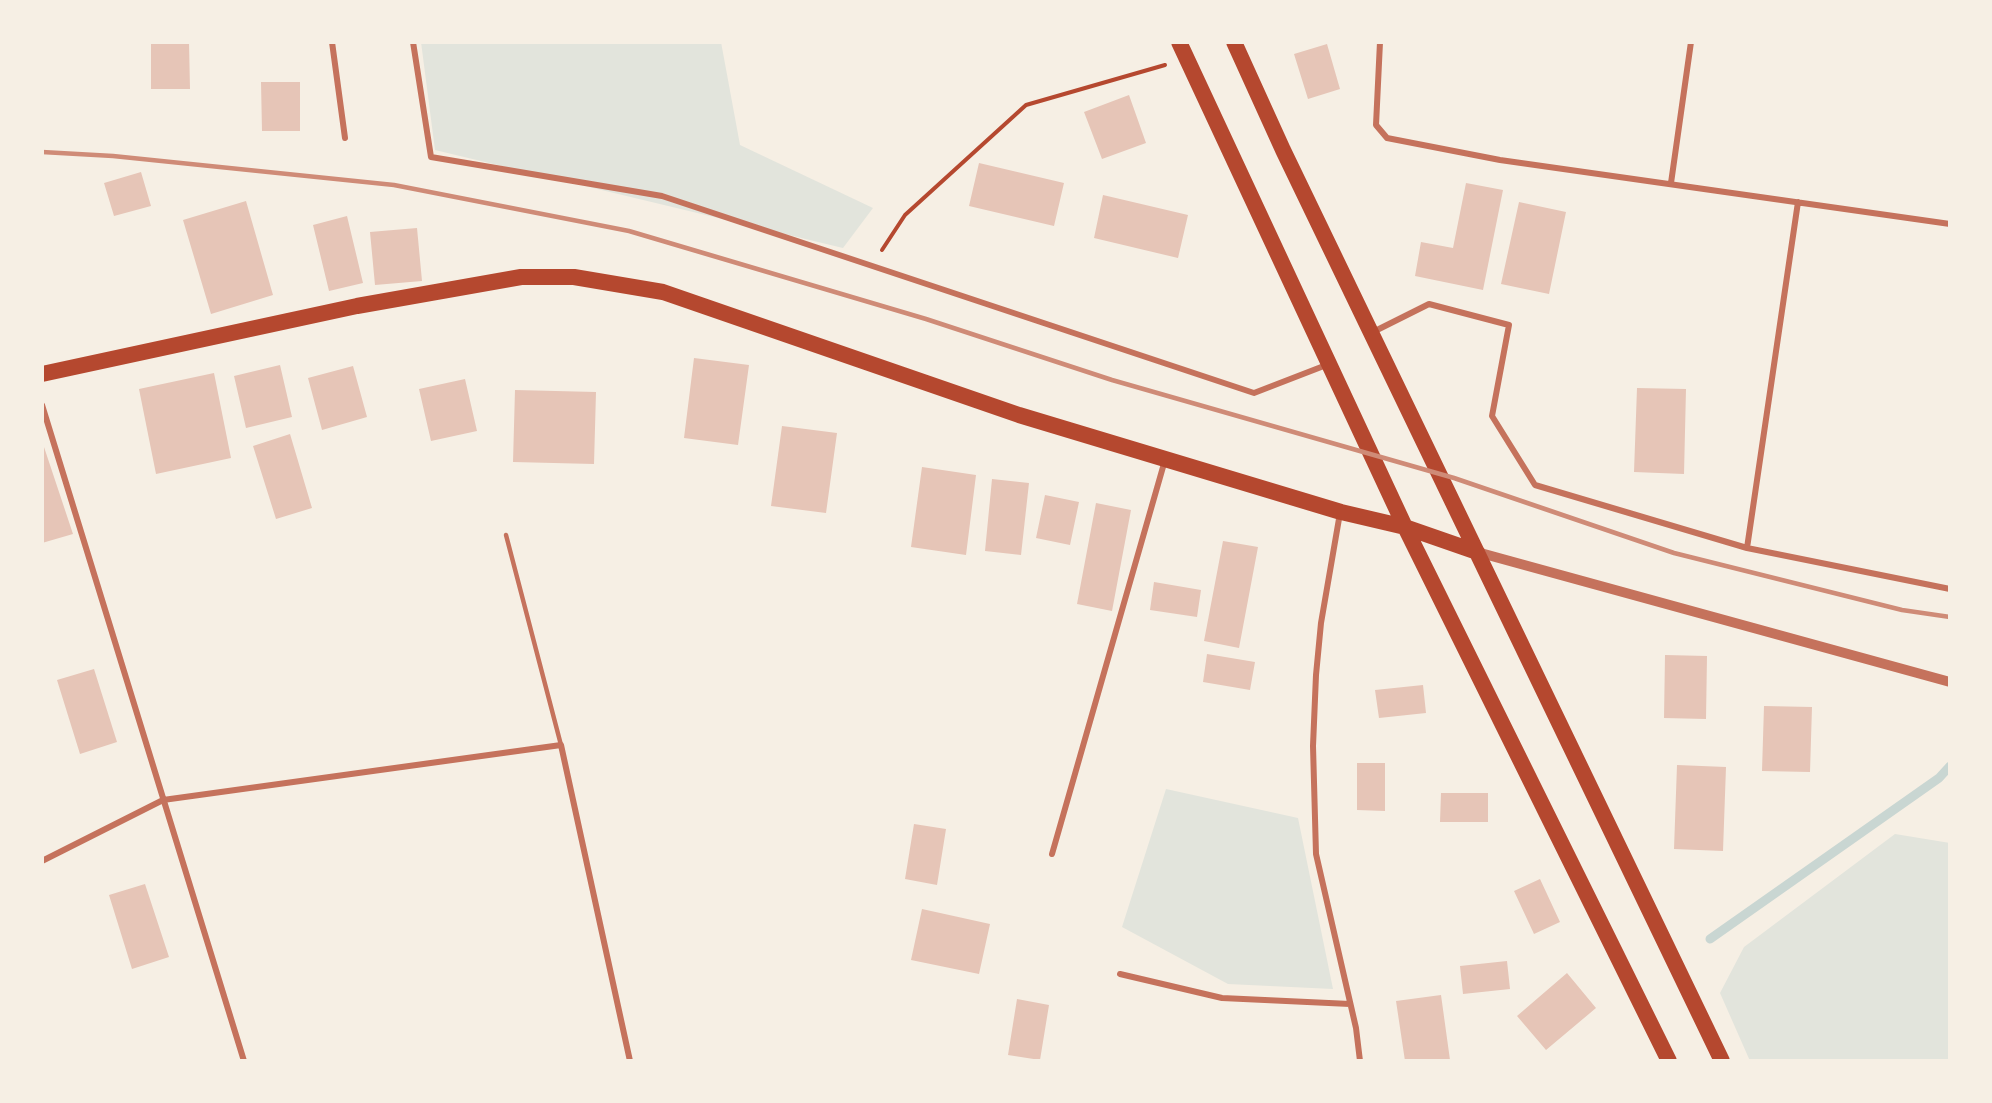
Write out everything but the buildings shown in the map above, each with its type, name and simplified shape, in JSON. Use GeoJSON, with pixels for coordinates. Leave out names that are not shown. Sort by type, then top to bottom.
{"type":"FeatureCollection","features":[{"type":"Feature","properties":{"kind":"highway"},"geometry":{"type":"LineString","coordinates":[[1179,42],[1406,526],[1669,1061]]}},
{"type":"Feature","properties":{"kind":"highway"},"geometry":{"type":"LineString","coordinates":[[1234,42],[1371,333],[1722,1061]]}},
{"type":"Feature","properties":{"kind":"highway"},"geometry":{"type":"LineString","coordinates":[[42,374],[357,306],[521,277],[574,277],[663,292],[1019,415],[1341,512],[1406,526],[1477,552]]}},
{"type":"Feature","properties":{"kind":"street"},"geometry":{"type":"LineString","coordinates":[[332,42],[345,138]]}},
{"type":"Feature","properties":{"kind":"street"},"geometry":{"type":"LineString","coordinates":[[413,42],[431,157],[662,196],[1254,393],[1329,364]]}},
{"type":"Feature","properties":{"kind":"street"},"geometry":{"type":"LineString","coordinates":[[1380,42],[1376,125],[1386,138],[1500,160],[1950,225]]}},
{"type":"Feature","properties":{"kind":"street"},"geometry":{"type":"LineString","coordinates":[[1671,183],[1691,42]]}},
{"type":"Feature","properties":{"kind":"street"},"geometry":{"type":"LineString","coordinates":[[1748,548],[1798,202]]}},
{"type":"Feature","properties":{"kind":"street"},"geometry":{"type":"LineString","coordinates":[[1371,333],[1429,304],[1509,325],[1492,416],[1534,485],[1748,548],[1950,589]]}},
{"type":"Feature","properties":{"kind":"street"},"geometry":{"type":"LineString","coordinates":[[42,405],[244,1061]]}},
{"type":"Feature","properties":{"kind":"street"},"geometry":{"type":"LineString","coordinates":[[1052,854],[1166,458]]}},
{"type":"Feature","properties":{"kind":"street"},"geometry":{"type":"LineString","coordinates":[[1341,512],[1321,623],[1313,746],[1316,854],[1350,1004],[1360,1061]]}},
{"type":"Feature","properties":{"kind":"street"},"geometry":{"type":"LineString","coordinates":[[1477,552],[1950,682]]}},
{"type":"Feature","properties":{"kind":"street"},"geometry":{"type":"LineString","coordinates":[[42,861],[163,800],[561,745],[630,1061]]}},
{"type":"Feature","properties":{"kind":"street"},"geometry":{"type":"LineString","coordinates":[[1120,974],[1222,998],[1350,1004]]}},
{"type":"Feature","properties":{"kind":"lane"},"geometry":{"type":"LineString","coordinates":[[506,535],[561,745]]}},
{"type":"Feature","properties":{"kind":"path"},"geometry":{"type":"LineString","coordinates":[[872,266],[905,215],[1026,105],[1187,59]]}},
{"type":"Feature","properties":{"kind":"shaded area"},"geometry":{"type":"Polygon","coordinates":[[[421,42],[721,42],[740,145],[873,208],[843,248],[435,150],[421,42]]]}},
{"type":"Feature","properties":{"kind":"shaded area"},"geometry":{"type":"Polygon","coordinates":[[[1166,789],[1298,818],[1333,989],[1228,984],[1122,927],[1166,789]]]}},
{"type":"Feature","properties":{"kind":"shaded area"},"geometry":{"type":"Polygon","coordinates":[[[1895,834],[1950,843],[1950,1061],[1750,1061],[1720,993],[1744,947],[1895,834]]]}},
{"type":"Feature","properties":{"kind":"waterway"},"geometry":{"type":"LineString","coordinates":[[1710,939],[1939,778],[1950,766]]}},
{"type":"Feature","properties":{"kind":"railway"},"geometry":{"type":"LineString","coordinates":[[42,152],[113,156],[394,185],[629,231],[926,319],[1112,380],[1454,478],[1674,553],[1902,610],[1950,617]]}}]}
